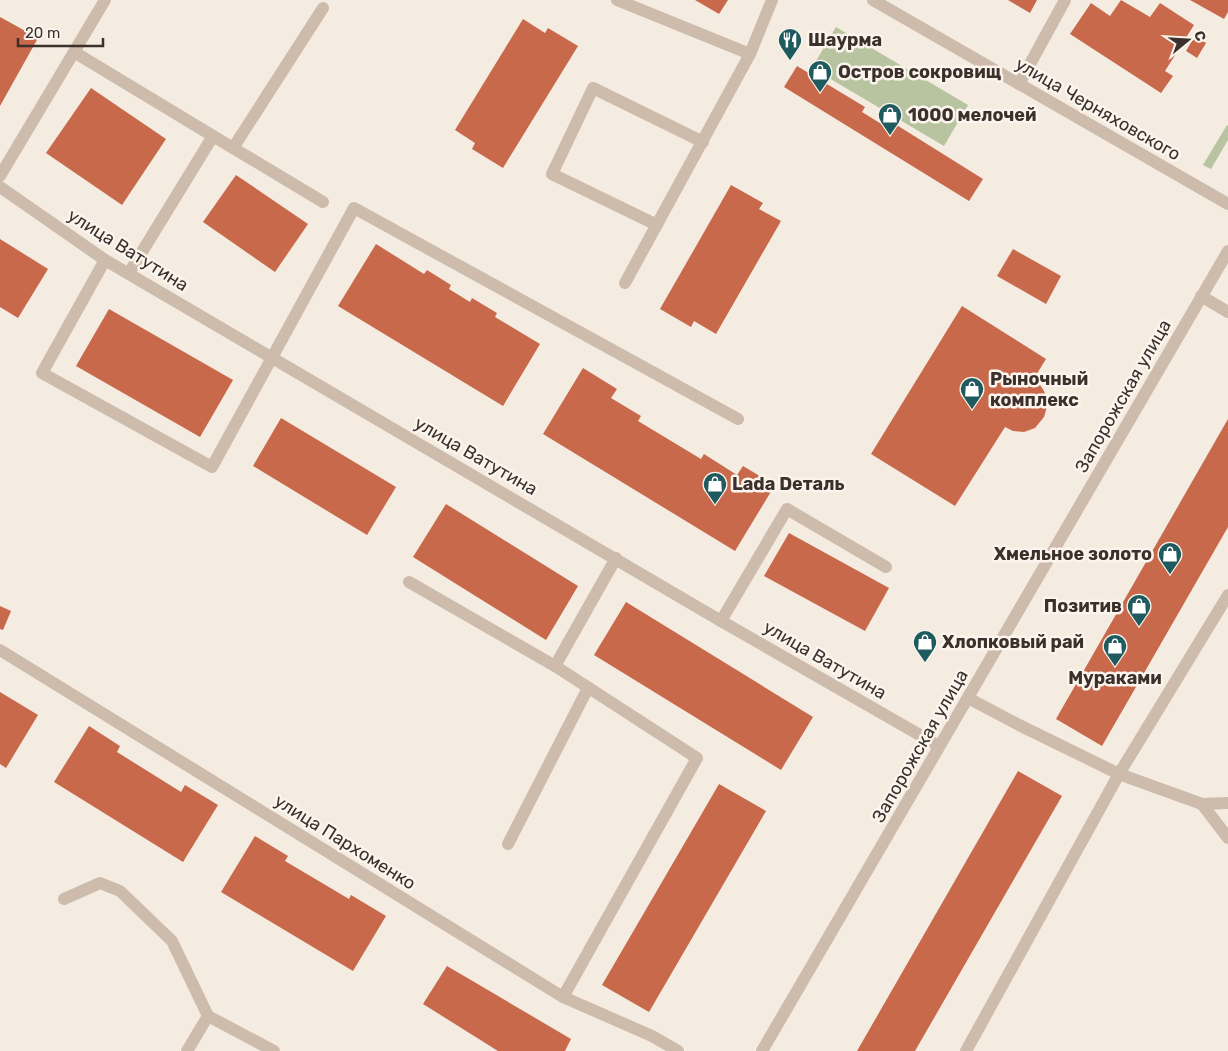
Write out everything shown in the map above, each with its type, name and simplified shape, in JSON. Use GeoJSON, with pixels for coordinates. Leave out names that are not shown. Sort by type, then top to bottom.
{"type":"FeatureCollection","features":[{"type":"Feature","properties":{"kind":"street"},"geometry":{"type":"LineString","coordinates":[[0,176],[105,0]]}},
{"type":"Feature","properties":{"kind":"street"},"geometry":{"type":"LineString","coordinates":[[617,0],[750,54]]}},
{"type":"Feature","properties":{"kind":"street"},"geometry":{"type":"LineString","coordinates":[[625,283],[750,54],[772,0]]}},
{"type":"Feature","properties":{"kind":"street","name":"улица Черняховского"},"geometry":{"type":"LineString","coordinates":[[873,0],[1228,204]]}},
{"type":"Feature","properties":{"kind":"street"},"geometry":{"type":"LineString","coordinates":[[1019,84],[1065,0]]}},
{"type":"Feature","properties":{"kind":"street"},"geometry":{"type":"LineString","coordinates":[[233,148],[323,8]]}},
{"type":"Feature","properties":{"kind":"street"},"geometry":{"type":"LineString","coordinates":[[74,52],[323,202]]}},
{"type":"Feature","properties":{"kind":"street"},"geometry":{"type":"LineString","coordinates":[[657,225],[552,174],[593,88],[703,142]]}},
{"type":"Feature","properties":{"kind":"street"},"geometry":{"type":"LineString","coordinates":[[128,273],[213,136]]}},
{"type":"Feature","properties":{"kind":"street","name":"улица Ватутина"},"geometry":{"type":"LineString","coordinates":[[0,186],[105,260],[722,621],[940,746]]}},
{"type":"Feature","properties":{"kind":"street"},"geometry":{"type":"LineString","coordinates":[[105,260],[42,373],[212,467],[354,208],[738,419]]}},
{"type":"Feature","properties":{"kind":"street","name":"Запорожская улица"},"geometry":{"type":"LineString","coordinates":[[762,1051],[1228,251]]}},
{"type":"Feature","properties":{"kind":"street"},"geometry":{"type":"LineString","coordinates":[[1201,296],[1228,312]]}},
{"type":"Feature","properties":{"kind":"street"},"geometry":{"type":"LineString","coordinates":[[722,621],[787,509],[886,567]]}},
{"type":"Feature","properties":{"kind":"street"},"geometry":{"type":"LineString","coordinates":[[555,666],[616,558]]}},
{"type":"Feature","properties":{"kind":"street"},"geometry":{"type":"LineString","coordinates":[[409,582],[555,666],[697,758],[563,997]]}},
{"type":"Feature","properties":{"kind":"street"},"geometry":{"type":"LineString","coordinates":[[966,1051],[1120,774],[1228,595]]}},
{"type":"Feature","properties":{"kind":"street","name":"улица Пархоменко"},"geometry":{"type":"LineString","coordinates":[[0,650],[563,997],[652,1036],[678,1051]]}},
{"type":"Feature","properties":{"kind":"street"},"geometry":{"type":"LineString","coordinates":[[508,844],[588,688]]}},
{"type":"Feature","properties":{"kind":"street"},"geometry":{"type":"LineString","coordinates":[[968,698],[1120,774],[1202,804],[1228,802]]}},
{"type":"Feature","properties":{"kind":"street"},"geometry":{"type":"LineString","coordinates":[[1202,804],[1228,838]]}},
{"type":"Feature","properties":{"kind":"street"},"geometry":{"type":"LineString","coordinates":[[64,899],[100,883],[120,891],[172,941],[208,1016],[274,1051]]}},
{"type":"Feature","properties":{"kind":"street"},"geometry":{"type":"LineString","coordinates":[[187,1051],[208,1016]]}},
{"type":"Feature","properties":{"kind":"green space"},"geometry":{"type":"Polygon","coordinates":[[[836,27],[968,105],[944,146],[812,68],[836,27]]]}},
{"type":"Feature","properties":{"kind":"green space"},"geometry":{"type":"Polygon","coordinates":[[[1227,125],[1228,140],[1211,169],[1203,165],[1227,125]]]}},
{"type":"Feature","properties":{"kind":"building"},"geometry":{"type":"Polygon","coordinates":[[[695,0],[728,0],[719,14],[695,0]]]}},
{"type":"Feature","properties":{"kind":"building"},"geometry":{"type":"Polygon","coordinates":[[[1008,0],[1037,0],[1030,13],[1008,0]]]}},
{"type":"Feature","properties":{"kind":"building"},"geometry":{"type":"Polygon","coordinates":[[[1121,0],[1150,17],[1160,3],[1194,25],[1165,71],[1173,76],[1161,93],[1070,34],[1091,3],[1110,16],[1121,0]]]}},
{"type":"Feature","properties":{"kind":"building"},"geometry":{"type":"Polygon","coordinates":[[[1190,0],[1228,0],[1228,12],[1224,19],[1190,0]]]}},
{"type":"Feature","properties":{"kind":"building"},"geometry":{"type":"Polygon","coordinates":[[[0,17],[38,38],[0,106],[0,17]]]}},
{"type":"Feature","properties":{"kind":"building"},"geometry":{"type":"Polygon","coordinates":[[[523,19],[545,33],[548,28],[578,46],[503,168],[472,149],[475,143],[455,130],[523,19]]]}},
{"type":"Feature","properties":{"kind":"building"},"geometry":{"type":"Polygon","coordinates":[[[1195,36],[1206,43],[1197,58],[1186,51],[1195,36]]]}},
{"type":"Feature","properties":{"kind":"building"},"geometry":{"type":"Polygon","coordinates":[[[797,66],[865,107],[862,112],[883,125],[887,119],[983,179],[969,201],[784,87],[797,66]]]}},
{"type":"Feature","properties":{"kind":"building"},"geometry":{"type":"Polygon","coordinates":[[[91,88],[166,139],[122,205],[46,153],[91,88]]]}},
{"type":"Feature","properties":{"kind":"building"},"geometry":{"type":"Polygon","coordinates":[[[236,175],[308,224],[275,272],[203,222],[236,175]]]}},
{"type":"Feature","properties":{"kind":"building"},"geometry":{"type":"Polygon","coordinates":[[[731,185],[763,203],[759,209],[781,221],[716,334],[694,321],[691,327],[660,309],[731,185]]]}},
{"type":"Feature","properties":{"kind":"building"},"geometry":{"type":"Polygon","coordinates":[[[0,239],[48,269],[18,318],[0,307],[0,239]]]}},
{"type":"Feature","properties":{"kind":"building"},"geometry":{"type":"Polygon","coordinates":[[[376,244],[424,274],[427,270],[451,285],[449,289],[470,302],[472,298],[497,313],[495,317],[540,344],[503,406],[338,306],[376,244]]]}},
{"type":"Feature","properties":{"kind":"building"},"geometry":{"type":"Polygon","coordinates":[[[1013,249],[1061,276],[1046,304],[997,276],[1013,249]]]}},
{"type":"Feature","properties":{"kind":"building","name":"Рыночный комплекс"},"geometry":{"type":"Polygon","coordinates":[[[962,306],[1046,359],[1033,380],[1044,391],[1048,403],[1044,417],[1035,428],[1024,432],[1013,431],[1005,427],[955,506],[871,454],[962,306]]]}},
{"type":"Feature","properties":{"kind":"building"},"geometry":{"type":"Polygon","coordinates":[[[109,309],[233,380],[200,437],[76,366],[109,309]]]}},
{"type":"Feature","properties":{"kind":"building"},"geometry":{"type":"Polygon","coordinates":[[[583,368],[617,389],[611,398],[641,416],[638,421],[701,459],[704,454],[737,475],[743,466],[775,485],[735,551],[543,434],[583,368]]]}},
{"type":"Feature","properties":{"kind":"building"},"geometry":{"type":"Polygon","coordinates":[[[281,418],[396,487],[367,535],[253,466],[281,418]]]}},
{"type":"Feature","properties":{"kind":"building"},"geometry":{"type":"Polygon","coordinates":[[[1228,419],[1228,527],[1102,746],[1056,719],[1228,419]]]}},
{"type":"Feature","properties":{"kind":"building"},"geometry":{"type":"Polygon","coordinates":[[[446,504],[578,586],[546,640],[413,557],[446,504]]]}},
{"type":"Feature","properties":{"kind":"building"},"geometry":{"type":"Polygon","coordinates":[[[789,533],[889,588],[865,631],[764,576],[789,533]]]}},
{"type":"Feature","properties":{"kind":"building"},"geometry":{"type":"Polygon","coordinates":[[[626,602],[813,717],[781,770],[594,655],[626,602]]]}},
{"type":"Feature","properties":{"kind":"building"},"geometry":{"type":"Polygon","coordinates":[[[0,606],[11,611],[3,630],[0,629],[0,606]]]}},
{"type":"Feature","properties":{"kind":"building"},"geometry":{"type":"Polygon","coordinates":[[[0,692],[38,715],[6,768],[0,764],[0,692]]]}},
{"type":"Feature","properties":{"kind":"building"},"geometry":{"type":"Polygon","coordinates":[[[89,726],[120,746],[117,752],[181,792],[185,785],[218,805],[183,862],[54,782],[89,726]]]}},
{"type":"Feature","properties":{"kind":"building"},"geometry":{"type":"Polygon","coordinates":[[[1018,771],[1062,796],[915,1051],[857,1051],[1018,771]]]}},
{"type":"Feature","properties":{"kind":"building"},"geometry":{"type":"Polygon","coordinates":[[[719,784],[766,811],[649,1012],[602,985],[719,784]]]}},
{"type":"Feature","properties":{"kind":"building"},"geometry":{"type":"Polygon","coordinates":[[[255,836],[288,856],[285,861],[349,899],[351,895],[386,916],[353,971],[221,892],[255,836]]]}},
{"type":"Feature","properties":{"kind":"building"},"geometry":{"type":"Polygon","coordinates":[[[447,966],[571,1039],[565,1051],[498,1051],[423,1004],[447,966]]]}},
{"type":"Feature","properties":{"kind":"place","name":"Шаурма"},"geometry":{"type":"Point","coordinates":[790,61]}},
{"type":"Feature","properties":{"kind":"place","name":"Остров сокровищ"},"geometry":{"type":"Point","coordinates":[820,93]}},
{"type":"Feature","properties":{"kind":"place","name":"1000 мелочей"},"geometry":{"type":"Point","coordinates":[890,136]}},
{"type":"Feature","properties":{"kind":"place","name":"Рыночный комплекс"},"geometry":{"type":"Point","coordinates":[972,410]}},
{"type":"Feature","properties":{"kind":"place","name":"Lada Dеталь"},"geometry":{"type":"Point","coordinates":[715,505]}},
{"type":"Feature","properties":{"kind":"place","name":"Хмельное золото"},"geometry":{"type":"Point","coordinates":[1170,575]}},
{"type":"Feature","properties":{"kind":"place","name":"Позитив"},"geometry":{"type":"Point","coordinates":[1139,627]}},
{"type":"Feature","properties":{"kind":"place","name":"Хлопковый рай"},"geometry":{"type":"Point","coordinates":[925,663]}},
{"type":"Feature","properties":{"kind":"place","name":"Мураками"},"geometry":{"type":"Point","coordinates":[1115,667]}}]}
